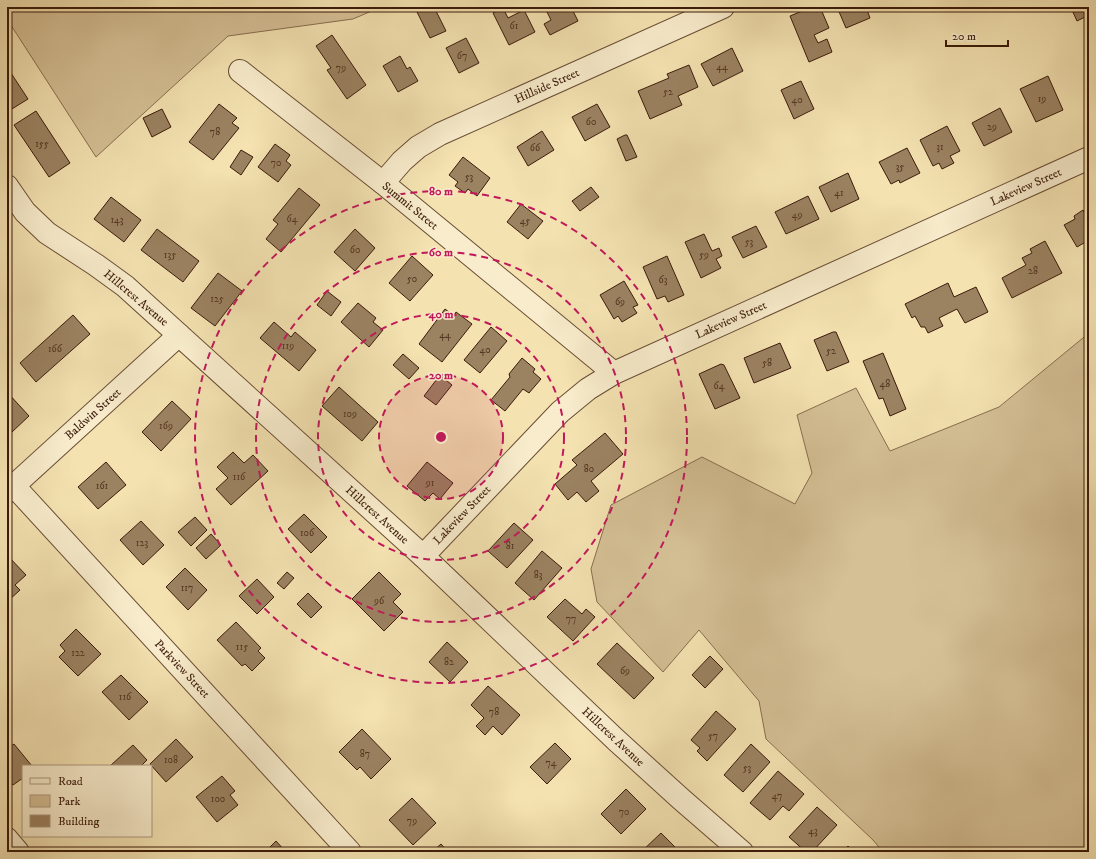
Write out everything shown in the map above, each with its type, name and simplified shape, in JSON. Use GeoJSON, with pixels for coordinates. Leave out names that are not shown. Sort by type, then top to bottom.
{"type":"FeatureCollection","features":[{"type":"Feature","properties":{"kind":"street","name":"Hillside Street"},"geometry":{"type":"LineString","coordinates":[[383,184],[402,161],[418,147],[440,134],[723,7]]}},
{"type":"Feature","properties":{"kind":"street","name":"Summit Street"},"geometry":{"type":"LineString","coordinates":[[240,71],[383,184],[614,373]]}},
{"type":"Feature","properties":{"kind":"street","name":"Lakeview Street"},"geometry":{"type":"LineString","coordinates":[[423,556],[560,412],[588,389],[614,373],[1089,158]]}},
{"type":"Feature","properties":{"kind":"street","name":"Hillcrest Avenue"},"geometry":{"type":"LineString","coordinates":[[7,186],[25,212],[47,233],[125,286],[423,556],[681,800],[742,852]]}},
{"type":"Feature","properties":{"kind":"street","name":"Baldwin Street"},"geometry":{"type":"LineString","coordinates":[[10,489],[179,335]]}},
{"type":"Feature","properties":{"kind":"street","name":"Parkview Street"},"geometry":{"type":"LineString","coordinates":[[10,489],[350,852]]}},
{"type":"Feature","properties":{"kind":"street"},"geometry":{"type":"LineString","coordinates":[[7,839],[18,852]]}},
{"type":"Feature","properties":{"kind":"green space"},"geometry":{"type":"Polygon","coordinates":[[[7,7],[381,7],[353,19],[228,36],[96,157],[7,19],[7,7]]]}},
{"type":"Feature","properties":{"kind":"green space"},"geometry":{"type":"Polygon","coordinates":[[[1089,333],[1089,848],[1087,852],[883,852],[873,840],[766,739],[759,701],[699,630],[663,672],[597,602],[591,569],[611,505],[702,457],[795,504],[812,473],[797,415],[856,388],[890,451],[999,407],[1089,333]]]}},
{"type":"Feature","properties":{"kind":"building"},"geometry":{"type":"Polygon","coordinates":[[[427,7],[434,7],[446,31],[430,38],[417,12],[427,7]]]}},
{"type":"Feature","properties":{"kind":"building"},"geometry":{"type":"Polygon","coordinates":[[[552,7],[571,7],[578,21],[550,35],[544,24],[551,20],[546,10],[552,7]]]}},
{"type":"Feature","properties":{"kind":"building"},"geometry":{"type":"Polygon","coordinates":[[[812,7],[820,7],[829,28],[814,35],[818,43],[827,39],[832,52],[809,62],[790,16],[812,7]]]}},
{"type":"Feature","properties":{"kind":"building"},"geometry":{"type":"Polygon","coordinates":[[[837,7],[866,7],[870,18],[846,28],[837,7]]]}},
{"type":"Feature","properties":{"kind":"building"},"geometry":{"type":"Polygon","coordinates":[[[1079,7],[1089,7],[1089,15],[1077,21],[1072,10],[1079,7]]]}},
{"type":"Feature","properties":{"kind":"building"},"geometry":{"type":"Polygon","coordinates":[[[503,8],[508,18],[524,10],[535,32],[509,45],[493,13],[503,8]]]}},
{"type":"Feature","properties":{"kind":"building"},"geometry":{"type":"Polygon","coordinates":[[[332,35],[366,85],[347,99],[327,70],[331,68],[316,46],[332,35]]]}},
{"type":"Feature","properties":{"kind":"building"},"geometry":{"type":"Polygon","coordinates":[[[466,38],[479,63],[459,73],[446,48],[466,38]]]}},
{"type":"Feature","properties":{"kind":"building"},"geometry":{"type":"Polygon","coordinates":[[[732,48],[743,71],[713,86],[701,64],[732,48]]]}},
{"type":"Feature","properties":{"kind":"building"},"geometry":{"type":"Polygon","coordinates":[[[400,56],[407,69],[410,67],[418,81],[398,92],[383,66],[400,56]]]}},
{"type":"Feature","properties":{"kind":"building"},"geometry":{"type":"Polygon","coordinates":[[[689,65],[698,87],[678,96],[682,105],[650,119],[638,91],[669,78],[667,74],[689,65]]]}},
{"type":"Feature","properties":{"kind":"building"},"geometry":{"type":"Polygon","coordinates":[[[7,67],[28,99],[7,112],[7,67]]]}},
{"type":"Feature","properties":{"kind":"building"},"geometry":{"type":"Polygon","coordinates":[[[1048,76],[1063,110],[1036,122],[1020,89],[1048,76]]]}},
{"type":"Feature","properties":{"kind":"building"},"geometry":{"type":"Polygon","coordinates":[[[801,81],[814,109],[794,119],[781,90],[801,81]]]}},
{"type":"Feature","properties":{"kind":"building"},"geometry":{"type":"Polygon","coordinates":[[[219,104],[237,118],[232,123],[239,128],[213,160],[189,142],[219,104]]]}},
{"type":"Feature","properties":{"kind":"building"},"geometry":{"type":"Polygon","coordinates":[[[597,104],[610,127],[585,141],[572,117],[597,104]]]}},
{"type":"Feature","properties":{"kind":"building"},"geometry":{"type":"Polygon","coordinates":[[[1000,108],[1012,132],[984,146],[972,123],[1000,108]]]}},
{"type":"Feature","properties":{"kind":"building"},"geometry":{"type":"Polygon","coordinates":[[[162,109],[171,127],[152,137],[143,118],[162,109]]]}},
{"type":"Feature","properties":{"kind":"building"},"geometry":{"type":"Polygon","coordinates":[[[36,111],[70,163],[49,177],[14,125],[36,111]]]}},
{"type":"Feature","properties":{"kind":"building"},"geometry":{"type":"Polygon","coordinates":[[[947,126],[960,151],[950,156],[954,163],[942,169],[939,163],[933,166],[920,140],[947,126]]]}},
{"type":"Feature","properties":{"kind":"building"},"geometry":{"type":"Polygon","coordinates":[[[542,131],[554,150],[528,166],[517,147],[542,131]]]}},
{"type":"Feature","properties":{"kind":"building"},"geometry":{"type":"Polygon","coordinates":[[[627,135],[637,157],[626,161],[617,139],[627,135]]]}},
{"type":"Feature","properties":{"kind":"building"},"geometry":{"type":"Polygon","coordinates":[[[275,144],[290,155],[286,161],[291,165],[278,182],[258,167],[275,144]]]}},
{"type":"Feature","properties":{"kind":"building"},"geometry":{"type":"Polygon","coordinates":[[[907,148],[920,173],[900,183],[899,180],[891,184],[879,162],[907,148]]]}},
{"type":"Feature","properties":{"kind":"building"},"geometry":{"type":"Polygon","coordinates":[[[241,150],[253,157],[241,175],[230,167],[241,150]]]}},
{"type":"Feature","properties":{"kind":"building"},"geometry":{"type":"Polygon","coordinates":[[[463,157],[490,178],[477,196],[468,189],[465,193],[455,186],[458,182],[449,175],[463,157]]]}},
{"type":"Feature","properties":{"kind":"building"},"geometry":{"type":"Polygon","coordinates":[[[848,173],[859,199],[831,212],[819,187],[848,173]]]}},
{"type":"Feature","properties":{"kind":"building"},"geometry":{"type":"Polygon","coordinates":[[[591,187],[599,197],[580,211],[572,201],[591,187]]]}},
{"type":"Feature","properties":{"kind":"building"},"geometry":{"type":"Polygon","coordinates":[[[299,188],[320,205],[281,252],[266,239],[278,224],[273,220],[299,188]]]}},
{"type":"Feature","properties":{"kind":"building"},"geometry":{"type":"Polygon","coordinates":[[[808,196],[819,219],[786,234],[775,212],[808,196]]]}},
{"type":"Feature","properties":{"kind":"building"},"geometry":{"type":"Polygon","coordinates":[[[111,197],[141,220],[124,242],[94,219],[111,197]]]}},
{"type":"Feature","properties":{"kind":"building"},"geometry":{"type":"Polygon","coordinates":[[[521,204],[543,221],[528,239],[507,222],[521,204]]]}},
{"type":"Feature","properties":{"kind":"building"},"geometry":{"type":"Polygon","coordinates":[[[1083,210],[1089,222],[1089,240],[1077,247],[1064,225],[1075,219],[1074,216],[1083,210]]]}},
{"type":"Feature","properties":{"kind":"building"},"geometry":{"type":"Polygon","coordinates":[[[756,226],[767,247],[743,258],[732,237],[756,226]]]}},
{"type":"Feature","properties":{"kind":"building"},"geometry":{"type":"Polygon","coordinates":[[[157,229],[199,261],[183,282],[141,250],[157,229]]]}},
{"type":"Feature","properties":{"kind":"building"},"geometry":{"type":"Polygon","coordinates":[[[355,229],[375,248],[355,271],[334,252],[355,229]]]}},
{"type":"Feature","properties":{"kind":"building"},"geometry":{"type":"Polygon","coordinates":[[[704,234],[712,251],[719,248],[722,256],[716,259],[721,268],[701,278],[685,242],[704,234]]]}},
{"type":"Feature","properties":{"kind":"building"},"geometry":{"type":"Polygon","coordinates":[[[1045,241],[1062,273],[1012,298],[1002,278],[1026,265],[1022,258],[1032,253],[1030,249],[1045,241]]]}},
{"type":"Feature","properties":{"kind":"building"},"geometry":{"type":"Polygon","coordinates":[[[412,256],[433,275],[410,301],[389,283],[412,256]]]}},
{"type":"Feature","properties":{"kind":"building"},"geometry":{"type":"Polygon","coordinates":[[[667,256],[684,295],[668,302],[665,296],[657,299],[643,267],[667,256]]]}},
{"type":"Feature","properties":{"kind":"building"},"geometry":{"type":"Polygon","coordinates":[[[218,273],[242,291],[215,326],[191,308],[218,273]]]}},
{"type":"Feature","properties":{"kind":"building"},"geometry":{"type":"Polygon","coordinates":[[[624,281],[638,305],[633,307],[637,313],[622,322],[618,316],[614,319],[600,295],[624,281]]]}},
{"type":"Feature","properties":{"kind":"building"},"geometry":{"type":"Polygon","coordinates":[[[948,283],[954,297],[976,287],[988,312],[965,323],[957,309],[939,318],[943,326],[928,333],[925,327],[921,327],[915,316],[912,318],[905,304],[948,283]]]}},
{"type":"Feature","properties":{"kind":"building"},"geometry":{"type":"Polygon","coordinates":[[[327,291],[341,302],[331,316],[317,305],[327,291]]]}},
{"type":"Feature","properties":{"kind":"building"},"geometry":{"type":"Polygon","coordinates":[[[358,303],[376,318],[373,322],[383,330],[369,347],[341,322],[358,303]]]}},
{"type":"Feature","properties":{"kind":"building"},"geometry":{"type":"Polygon","coordinates":[[[445,309],[454,316],[456,312],[472,324],[442,362],[419,344],[445,309]]]}},
{"type":"Feature","properties":{"kind":"building"},"geometry":{"type":"Polygon","coordinates":[[[73,315],[90,334],[36,382],[20,363],[73,315]]]}},
{"type":"Feature","properties":{"kind":"building"},"geometry":{"type":"Polygon","coordinates":[[[274,322],[291,337],[295,332],[316,350],[299,371],[260,338],[274,322]]]}},
{"type":"Feature","properties":{"kind":"building"},"geometry":{"type":"Polygon","coordinates":[[[491,327],[507,341],[480,373],[464,360],[491,327]]]}},
{"type":"Feature","properties":{"kind":"building"},"geometry":{"type":"Polygon","coordinates":[[[836,332],[849,362],[827,371],[814,340],[836,332]]]}},
{"type":"Feature","properties":{"kind":"building"},"geometry":{"type":"Polygon","coordinates":[[[780,343],[791,368],[754,383],[744,358],[780,343]]]}},
{"type":"Feature","properties":{"kind":"building"},"geometry":{"type":"Polygon","coordinates":[[[883,353],[906,409],[890,416],[883,398],[879,399],[863,361],[883,353]]]}},
{"type":"Feature","properties":{"kind":"building"},"geometry":{"type":"Polygon","coordinates":[[[403,354],[419,368],[409,379],[393,365],[403,354]]]}},
{"type":"Feature","properties":{"kind":"building"},"geometry":{"type":"Polygon","coordinates":[[[522,358],[535,369],[533,372],[541,379],[529,393],[523,389],[505,411],[491,400],[510,377],[509,374],[522,358]]]}},
{"type":"Feature","properties":{"kind":"building"},"geometry":{"type":"Polygon","coordinates":[[[721,364],[724,365],[740,398],[715,409],[699,374],[721,364]]]}},
{"type":"Feature","properties":{"kind":"building"},"geometry":{"type":"Polygon","coordinates":[[[440,375],[452,385],[436,405],[424,396],[440,375]]]}},
{"type":"Feature","properties":{"kind":"building"},"geometry":{"type":"Polygon","coordinates":[[[339,387],[378,422],[362,441],[322,406],[339,387]]]}},
{"type":"Feature","properties":{"kind":"building"},"geometry":{"type":"Polygon","coordinates":[[[7,392],[29,416],[12,432],[7,426],[7,392]]]}},
{"type":"Feature","properties":{"kind":"building"},"geometry":{"type":"Polygon","coordinates":[[[172,401],[191,419],[161,451],[142,432],[172,401]]]}},
{"type":"Feature","properties":{"kind":"building"},"geometry":{"type":"Polygon","coordinates":[[[605,433],[623,454],[591,481],[599,491],[586,502],[577,492],[568,500],[555,484],[577,465],[572,460],[605,433]]]}},
{"type":"Feature","properties":{"kind":"building"},"geometry":{"type":"Polygon","coordinates":[[[233,452],[244,463],[253,455],[268,471],[231,505],[216,489],[228,478],[217,467],[233,452]]]}},
{"type":"Feature","properties":{"kind":"building"},"geometry":{"type":"Polygon","coordinates":[[[106,462],[126,485],[98,509],[78,487],[106,462]]]}},
{"type":"Feature","properties":{"kind":"building"},"geometry":{"type":"Polygon","coordinates":[[[427,462],[453,483],[440,499],[433,493],[425,501],[407,486],[427,462]]]}},
{"type":"Feature","properties":{"kind":"building"},"geometry":{"type":"Polygon","coordinates":[[[304,514],[327,537],[311,553],[288,529],[304,514]]]}},
{"type":"Feature","properties":{"kind":"building"},"geometry":{"type":"Polygon","coordinates":[[[195,517],[207,530],[191,546],[178,532],[195,517]]]}},
{"type":"Feature","properties":{"kind":"building"},"geometry":{"type":"Polygon","coordinates":[[[141,521],[164,545],[143,565],[120,540],[141,521]]]}},
{"type":"Feature","properties":{"kind":"building"},"geometry":{"type":"Polygon","coordinates":[[[514,523],[533,540],[507,568],[488,551],[514,523]]]}},
{"type":"Feature","properties":{"kind":"building"},"geometry":{"type":"Polygon","coordinates":[[[211,534],[221,545],[206,559],[196,548],[211,534]]]}},
{"type":"Feature","properties":{"kind":"building"},"geometry":{"type":"Polygon","coordinates":[[[542,551],[562,568],[534,600],[515,583],[542,551]]]}},
{"type":"Feature","properties":{"kind":"building"},"geometry":{"type":"Polygon","coordinates":[[[7,555],[26,575],[15,585],[20,590],[8,601],[7,555]]]}},
{"type":"Feature","properties":{"kind":"building"},"geometry":{"type":"Polygon","coordinates":[[[185,568],[207,590],[188,610],[166,587],[185,568]]]}},
{"type":"Feature","properties":{"kind":"building"},"geometry":{"type":"Polygon","coordinates":[[[287,572],[294,578],[284,589],[277,583],[287,572]]]}},
{"type":"Feature","properties":{"kind":"building"},"geometry":{"type":"Polygon","coordinates":[[[379,572],[401,594],[393,602],[403,612],[384,631],[352,599],[379,572]]]}},
{"type":"Feature","properties":{"kind":"building"},"geometry":{"type":"Polygon","coordinates":[[[257,579],[274,597],[257,614],[239,596],[257,579]]]}},
{"type":"Feature","properties":{"kind":"building"},"geometry":{"type":"Polygon","coordinates":[[[308,593],[322,607],[311,618],[297,604],[308,593]]]}},
{"type":"Feature","properties":{"kind":"building"},"geometry":{"type":"Polygon","coordinates":[[[565,599],[582,614],[586,609],[595,617],[573,641],[547,617],[565,599]]]}},
{"type":"Feature","properties":{"kind":"building"},"geometry":{"type":"Polygon","coordinates":[[[236,622],[261,648],[258,651],[265,658],[252,671],[245,664],[242,666],[217,640],[236,622]]]}},
{"type":"Feature","properties":{"kind":"building"},"geometry":{"type":"Polygon","coordinates":[[[76,629],[101,654],[78,676],[59,657],[65,651],[60,645],[76,629]]]}},
{"type":"Feature","properties":{"kind":"building"},"geometry":{"type":"Polygon","coordinates":[[[447,642],[468,662],[450,682],[429,662],[447,642]]]}},
{"type":"Feature","properties":{"kind":"building"},"geometry":{"type":"Polygon","coordinates":[[[617,643],[654,678],[634,699],[597,664],[617,643]]]}},
{"type":"Feature","properties":{"kind":"building"},"geometry":{"type":"Polygon","coordinates":[[[710,656],[723,669],[705,688],[692,675],[710,656]]]}},
{"type":"Feature","properties":{"kind":"building"},"geometry":{"type":"Polygon","coordinates":[[[121,675],[148,702],[129,720],[102,692],[121,675]]]}},
{"type":"Feature","properties":{"kind":"building"},"geometry":{"type":"Polygon","coordinates":[[[488,686],[520,715],[502,735],[493,726],[485,735],[476,726],[484,718],[471,705],[488,686]]]}},
{"type":"Feature","properties":{"kind":"building"},"geometry":{"type":"Polygon","coordinates":[[[716,711],[736,729],[707,761],[697,751],[700,748],[691,740],[716,711]]]}},
{"type":"Feature","properties":{"kind":"building"},"geometry":{"type":"Polygon","coordinates":[[[362,729],[391,759],[371,779],[360,767],[357,770],[339,752],[362,729]]]}},
{"type":"Feature","properties":{"kind":"building"},"geometry":{"type":"Polygon","coordinates":[[[176,739],[193,757],[166,782],[150,764],[176,739]]]}},
{"type":"Feature","properties":{"kind":"building"},"geometry":{"type":"Polygon","coordinates":[[[555,743],[571,759],[547,784],[530,767],[555,743]]]}},
{"type":"Feature","properties":{"kind":"building"},"geometry":{"type":"Polygon","coordinates":[[[14,744],[31,765],[22,765],[22,779],[13,785],[7,778],[7,749],[14,744]]]}},
{"type":"Feature","properties":{"kind":"building"},"geometry":{"type":"Polygon","coordinates":[[[751,744],[770,762],[743,792],[724,775],[751,744]]]}},
{"type":"Feature","properties":{"kind":"building"},"geometry":{"type":"Polygon","coordinates":[[[133,745],[147,760],[142,765],[111,765],[133,745]]]}},
{"type":"Feature","properties":{"kind":"building"},"geometry":{"type":"Polygon","coordinates":[[[778,771],[804,794],[789,811],[783,806],[770,820],[750,803],[778,771]]]}},
{"type":"Feature","properties":{"kind":"building"},"geometry":{"type":"Polygon","coordinates":[[[222,776],[235,791],[230,795],[238,805],[217,822],[196,797],[222,776]]]}},
{"type":"Feature","properties":{"kind":"building"},"geometry":{"type":"Polygon","coordinates":[[[626,789],[646,809],[621,834],[601,814],[626,789]]]}},
{"type":"Feature","properties":{"kind":"building"},"geometry":{"type":"Polygon","coordinates":[[[412,798],[436,823],[413,845],[389,820],[412,798]]]}},
{"type":"Feature","properties":{"kind":"building"},"geometry":{"type":"Polygon","coordinates":[[[817,807],[837,825],[812,852],[806,852],[789,837],[817,807]]]}},
{"type":"Feature","properties":{"kind":"building"},"geometry":{"type":"Polygon","coordinates":[[[661,833],[680,852],[641,852],[661,833]]]}},
{"type":"Feature","properties":{"kind":"building"},"geometry":{"type":"Polygon","coordinates":[[[276,841],[286,852],[265,852],[276,841]]]}},
{"type":"Feature","properties":{"kind":"building"},"geometry":{"type":"Polygon","coordinates":[[[441,844],[448,852],[432,852],[441,844]]]}},
{"type":"Feature","properties":{"kind":"building"},"geometry":{"type":"Polygon","coordinates":[[[848,846],[854,852],[843,852],[848,846]]]}},
{"type":"Feature","properties":{"kind":"building"},"geometry":{"type":"Polygon","coordinates":[[[581,848],[586,852],[577,852],[581,848]]]}}]}
